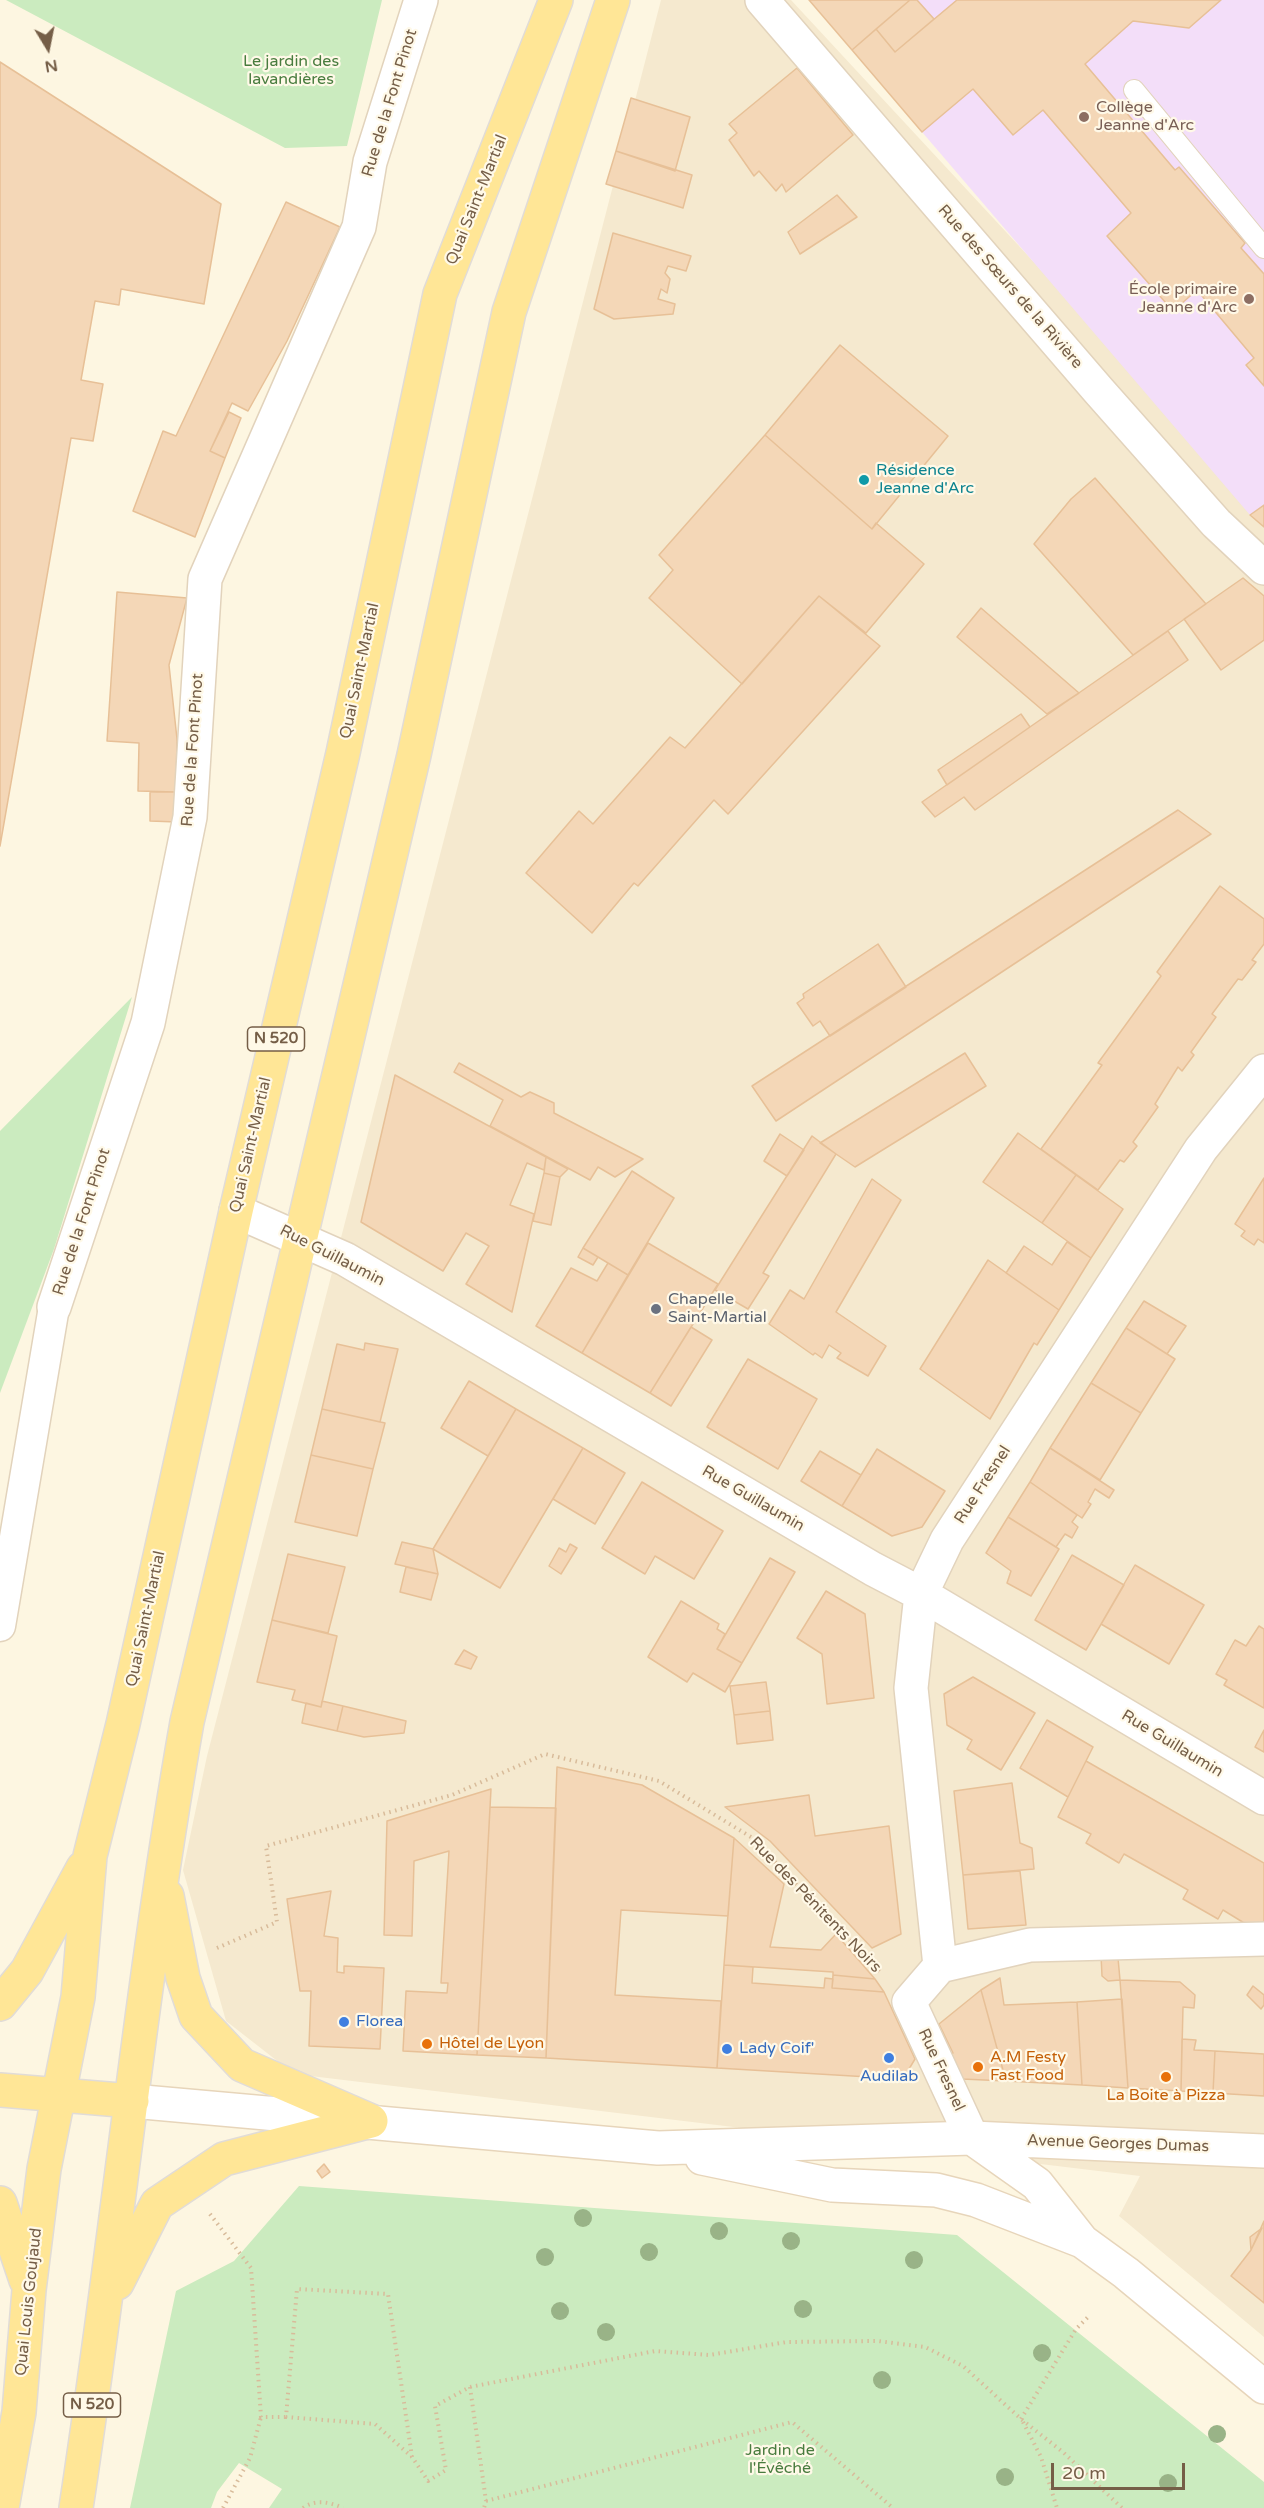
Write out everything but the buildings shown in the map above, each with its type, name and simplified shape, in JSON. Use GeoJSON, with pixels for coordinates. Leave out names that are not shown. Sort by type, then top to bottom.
{"type":"FeatureCollection","features":[{"type":"Feature","properties":{"kind":"main road","name":"Quai Saint-Martial"},"geometry":{"type":"LineString","coordinates":[[58,2096],[78,1997],[90,1856],[123,1724],[236,1211],[343,753],[440,294],[556,0]]}},
{"type":"Feature","properties":{"kind":"main road","name":"N 520"},"geometry":{"type":"LineString","coordinates":[[76,2508],[106,2303],[161,1870],[187,1722],[414,755],[509,312],[613,0]]}},
{"type":"Feature","properties":{"kind":"main road"},"geometry":{"type":"LineString","coordinates":[[0,2004],[27,1971],[90,1856]]}},
{"type":"Feature","properties":{"kind":"main road"},"geometry":{"type":"LineString","coordinates":[[161,1870],[183,1978],[196,2016],[242,2066],[371,2121]]}},
{"type":"Feature","properties":{"kind":"main road"},"geometry":{"type":"LineString","coordinates":[[0,2090],[132,2101]]}},
{"type":"Feature","properties":{"kind":"main road","name":"Quai Louis Goujaud"},"geometry":{"type":"LineString","coordinates":[[2,2508],[19,2412],[29,2290],[44,2169],[58,2096]]}},
{"type":"Feature","properties":{"kind":"main road"},"geometry":{"type":"LineString","coordinates":[[106,2303],[157,2204],[224,2159],[371,2121]]}},
{"type":"Feature","properties":{"kind":"main road"},"geometry":{"type":"LineString","coordinates":[[0,2203],[29,2290]]}},
{"type":"Feature","properties":{"kind":"street","name":"Rue de la Font Pinot"},"geometry":{"type":"LineString","coordinates":[[0,1626],[54,1307],[148,1023],[181,863],[190,817],[205,579],[359,226],[370,162],[421,0]]}},
{"type":"Feature","properties":{"kind":"street","name":"Rue des Sœurs de la Rivière"},"geometry":{"type":"LineString","coordinates":[[762,0],[1107,400],[1216,523],[1264,568]]}},
{"type":"Feature","properties":{"kind":"street","name":"Rue Fresnel"},"geometry":{"type":"LineString","coordinates":[[940,1966],[911,1688],[921,1594],[947,1540],[1201,1149],[1264,1071]]}},
{"type":"Feature","properties":{"kind":"street","name":"Rue Guillaumin"},"geometry":{"type":"LineString","coordinates":[[236,1211],[345,1259],[873,1569],[921,1594],[1264,1798]]}},
{"type":"Feature","properties":{"kind":"street"},"geometry":{"type":"LineString","coordinates":[[909,2002],[940,1966],[1029,1944],[1264,1939]]}},
{"type":"Feature","properties":{"kind":"street","name":"Rue Fresnel"},"geometry":{"type":"LineString","coordinates":[[909,2002],[972,2138]]}},
{"type":"Feature","properties":{"kind":"street"},"geometry":{"type":"LineString","coordinates":[[132,2101],[658,2148],[776,2175],[832,2185],[936,2190],[976,2200],[1082,2241],[1126,2273],[1264,2387]]}},
{"type":"Feature","properties":{"kind":"street"},"geometry":{"type":"LineString","coordinates":[[972,2138],[1037,2184],[1082,2241]]}},
{"type":"Feature","properties":{"kind":"street","name":"Avenue Georges Dumas"},"geometry":{"type":"LineString","coordinates":[[658,2148],[972,2138],[1264,2151]]}},
{"type":"Feature","properties":{"kind":"lane"},"geometry":{"type":"LineString","coordinates":[[1134,90],[1264,248]]}},
{"type":"Feature","properties":{"kind":"path","name":"Rue des Pénitents Noirs"},"geometry":{"type":"LineString","coordinates":[[210,1951],[277,1922],[266,1846],[452,1795],[545,1754],[658,1781],[751,1837],[909,2002]]}},
{"type":"Feature","properties":{"kind":"path"},"geometry":{"type":"LineString","coordinates":[[208,2212],[251,2268],[261,2417],[250,2458],[224,2508]]}},
{"type":"Feature","properties":{"kind":"path"},"geometry":{"type":"LineString","coordinates":[[286,2417],[297,2289],[388,2294],[412,2457]]}},
{"type":"Feature","properties":{"kind":"path"},"geometry":{"type":"LineString","coordinates":[[1021,2419],[1076,2329],[1089,2316]]}},
{"type":"Feature","properties":{"kind":"path"},"geometry":{"type":"LineString","coordinates":[[261,2417],[375,2424],[412,2457],[428,2481],[446,2470],[435,2406],[470,2387],[655,2351],[709,2355],[787,2342],[878,2341],[925,2348],[963,2366],[1021,2419],[1064,2453],[1122,2508]]}},
{"type":"Feature","properties":{"kind":"path"},"geometry":{"type":"LineString","coordinates":[[470,2387],[486,2501],[484,2508]]}},
{"type":"Feature","properties":{"kind":"path"},"geometry":{"type":"LineString","coordinates":[[1021,2419],[1041,2457],[1057,2508]]}},
{"type":"Feature","properties":{"kind":"path"},"geometry":{"type":"LineString","coordinates":[[486,2501],[792,2422],[893,2508]]}},
{"type":"Feature","properties":{"kind":"path"},"geometry":{"type":"LineString","coordinates":[[303,2508],[309,2503],[330,2502],[343,2508]]}},
{"type":"Feature","properties":{"kind":"shaded area"},"geometry":{"type":"Polygon","coordinates":[[[661,0],[791,0],[1261,507],[1264,505],[1264,2337],[1119,2216],[1140,2176],[294,2074],[226,2021],[183,1870],[207,1756],[661,0]]]}},
{"type":"Feature","properties":{"kind":"shaded area"},"geometry":{"type":"Polygon","coordinates":[[[809,0],[1264,0],[1264,505],[1250,515],[809,0]]]}},
{"type":"Feature","properties":{"kind":"green space","name":"Le jardin des lavandières"},"geometry":{"type":"Polygon","coordinates":[[[6,0],[382,0],[347,146],[285,148],[6,0]]]}},
{"type":"Feature","properties":{"kind":"green space"},"geometry":{"type":"Polygon","coordinates":[[[132,997],[54,1249],[0,1393],[0,1131],[132,997]]]}},
{"type":"Feature","properties":{"kind":"green space","name":"Jardin de l'Évêché"},"geometry":{"type":"Polygon","coordinates":[[[299,2186],[957,2235],[1264,2482],[1264,2508],[269,2508],[282,2489],[239,2463],[217,2492],[211,2508],[130,2508],[176,2291],[234,2261],[299,2186]]]}},
{"type":"Feature","properties":{"kind":"place","name":"Collège Jeanne d'Arc"},"geometry":{"type":"Point","coordinates":[1084,117]}},
{"type":"Feature","properties":{"kind":"place","name":"École primaire Jeanne d'Arc"},"geometry":{"type":"Point","coordinates":[1249,299]}},
{"type":"Feature","properties":{"kind":"place","name":"Résidence Jeanne d'Arc"},"geometry":{"type":"Point","coordinates":[864,480]}},
{"type":"Feature","properties":{"kind":"place","name":"Chapelle Saint-Martial"},"geometry":{"type":"Point","coordinates":[656,1309]}},
{"type":"Feature","properties":{"kind":"place","name":"Florea"},"geometry":{"type":"Point","coordinates":[344,2022]}},
{"type":"Feature","properties":{"kind":"place","name":"Hôtel de Lyon"},"geometry":{"type":"Point","coordinates":[427,2044]}},
{"type":"Feature","properties":{"kind":"place","name":"Lady Coif'"},"geometry":{"type":"Point","coordinates":[727,2049]}},
{"type":"Feature","properties":{"kind":"place","name":"Audilab"},"geometry":{"type":"Point","coordinates":[889,2058]}},
{"type":"Feature","properties":{"kind":"place","name":"A.M Festy Fast Food"},"geometry":{"type":"Point","coordinates":[978,2067]}},
{"type":"Feature","properties":{"kind":"place","name":"La Boite à Pizza"},"geometry":{"type":"Point","coordinates":[1166,2077]}}]}
